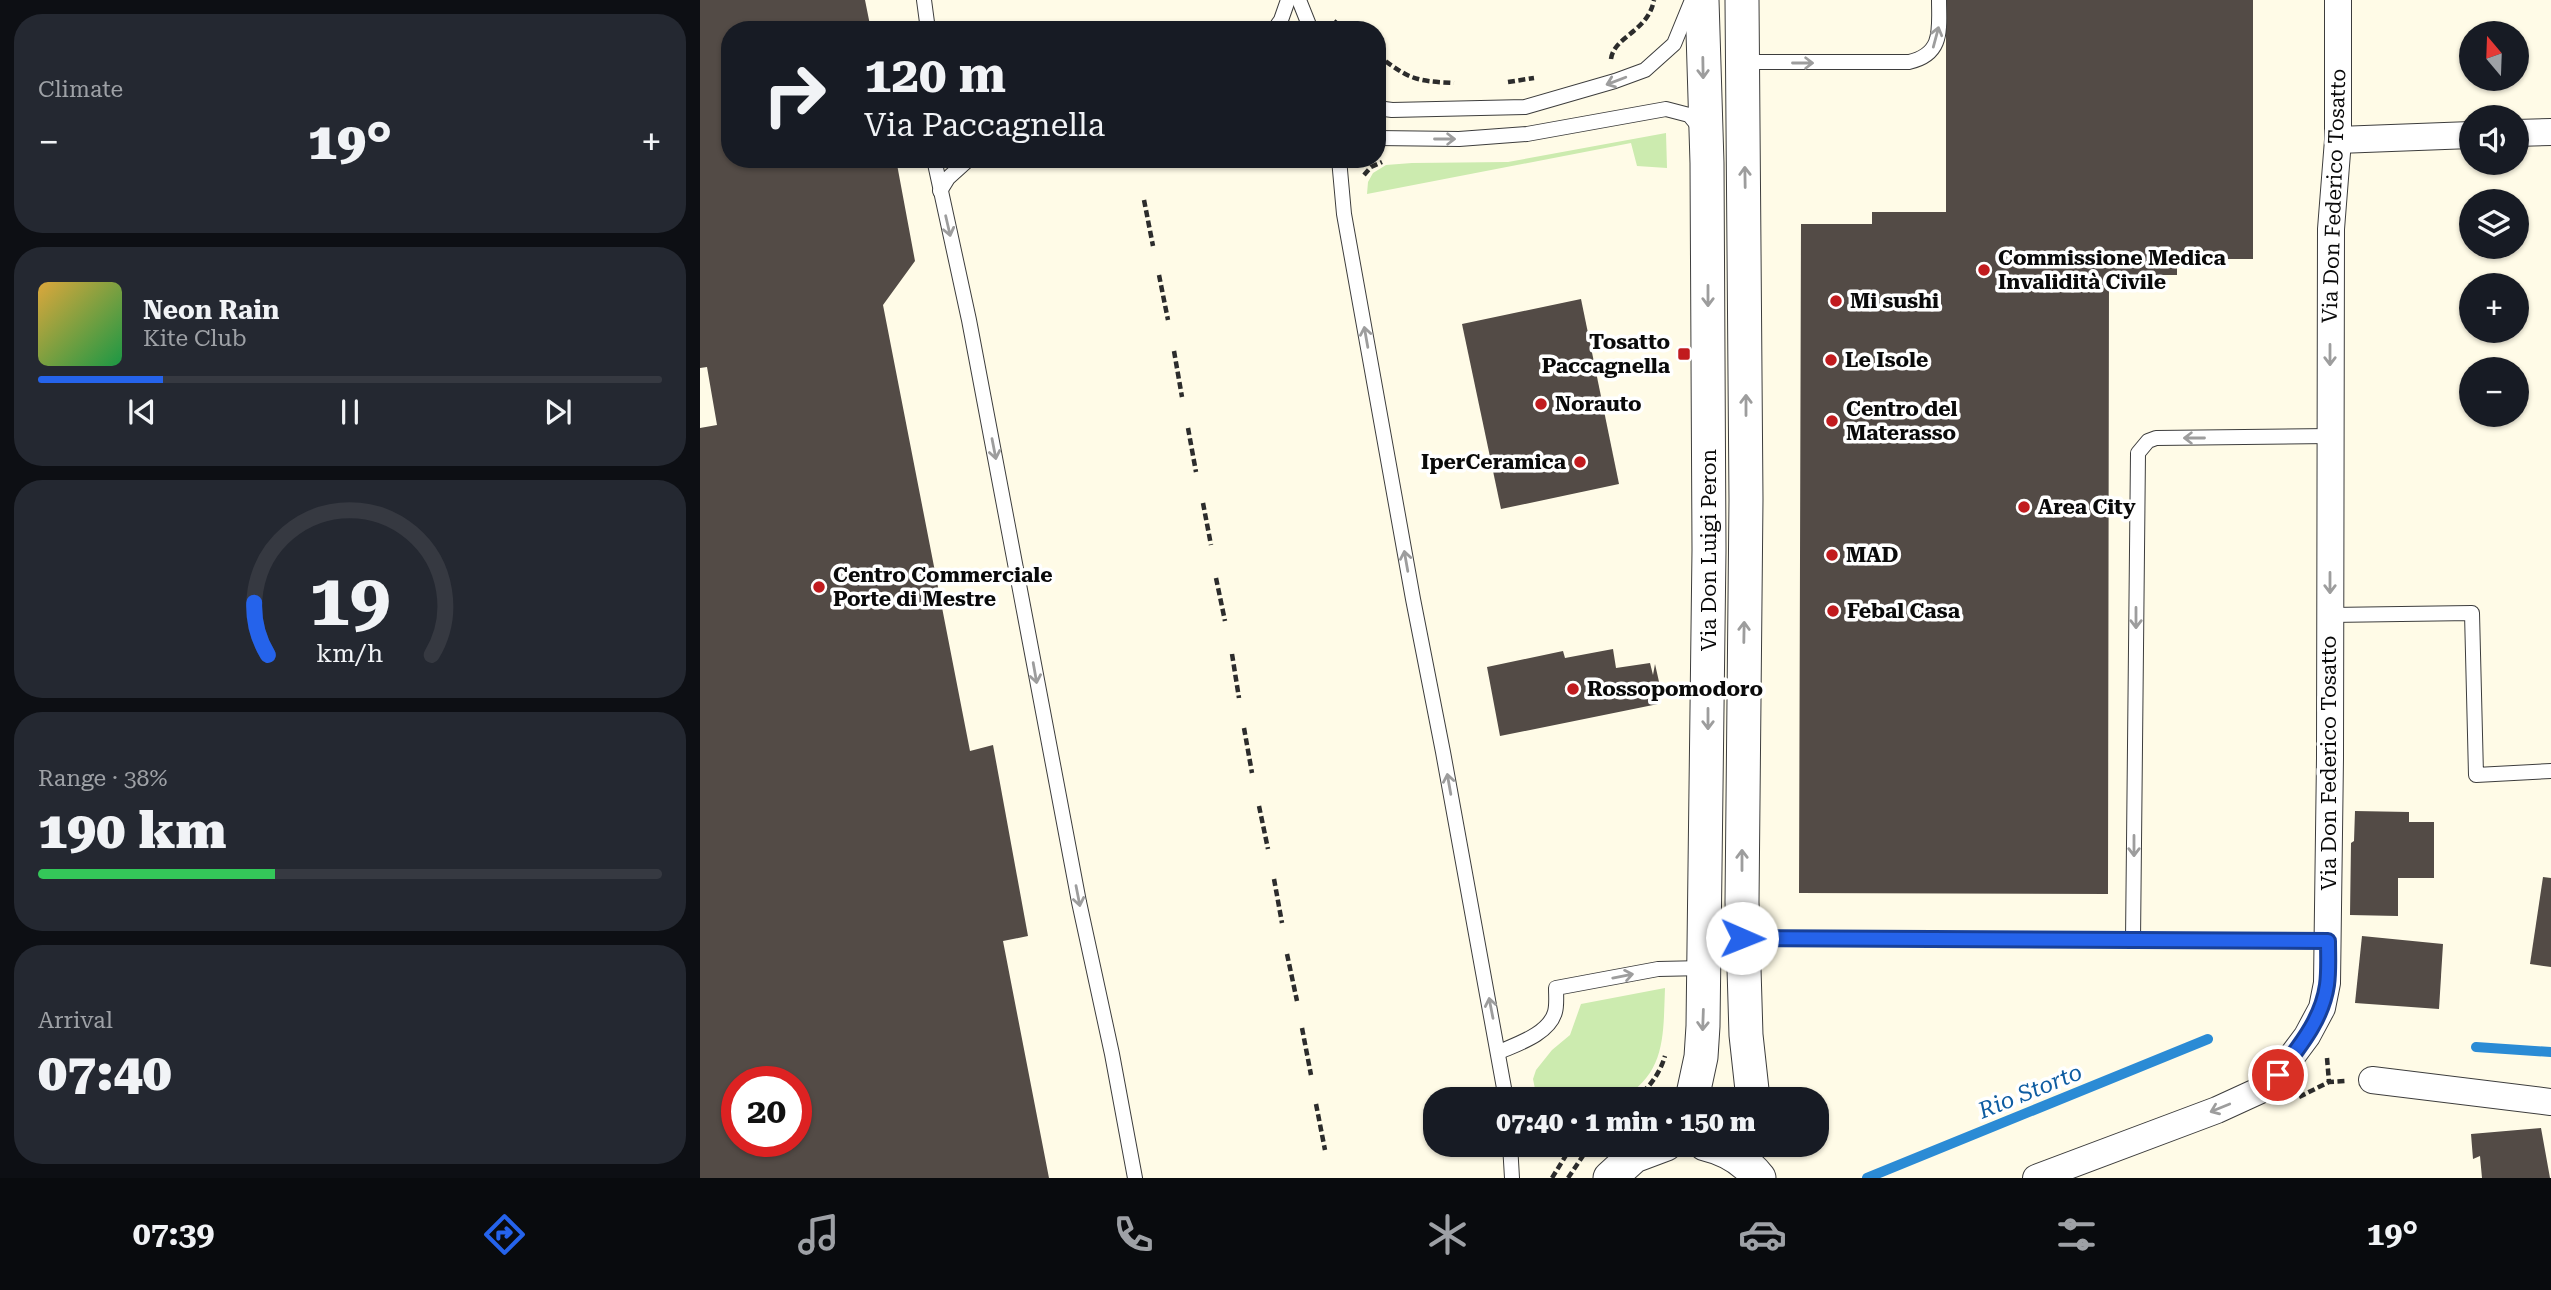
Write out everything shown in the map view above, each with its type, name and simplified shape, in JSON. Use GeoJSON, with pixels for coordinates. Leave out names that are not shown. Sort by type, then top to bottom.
{"type":"FeatureCollection","features":[{"type":"Feature","properties":{"kind":"street","name":"Via Don Luigi Peron"},"geometry":{"type":"LineString","coordinates":[[1695,1087],[1701,1057],[1704,968],[1709,564],[1709,291],[1702,0]]}},
{"type":"Feature","properties":{"kind":"street","name":"Via Don Luigi Peron"},"geometry":{"type":"LineString","coordinates":[[1742,0],[1746,499],[1742,938],[1746,1035],[1752,1087]]}},
{"type":"Feature","properties":{"kind":"street","name":"Via Don Federico Tosatto"},"geometry":{"type":"LineString","coordinates":[[2036,1178],[2217,1110],[2265,1088],[2307,1036],[2322,1008],[2328,983],[2331,229],[2338,140],[2338,0]]}},
{"type":"Feature","properties":{"kind":"street"},"geometry":{"type":"LineString","coordinates":[[2529,132],[2551,131]]}},
{"type":"Feature","properties":{"kind":"street"},"geometry":{"type":"LineString","coordinates":[[2338,140],[2459,135]]}},
{"type":"Feature","properties":{"kind":"street"},"geometry":{"type":"LineString","coordinates":[[2372,1080],[2551,1102]]}},
{"type":"Feature","properties":{"kind":"street"},"geometry":{"type":"LineString","coordinates":[[1610,1178],[1633,1157]]}},
{"type":"Feature","properties":{"kind":"street"},"geometry":{"type":"LineString","coordinates":[[1735,1157],[1759,1178]]}},
{"type":"Feature","properties":{"kind":"street"},"geometry":{"type":"LineString","coordinates":[[1763,1157],[1766,1178]]}},
{"type":"Feature","properties":{"kind":"lane"},"geometry":{"type":"LineString","coordinates":[[923,0],[926,21]]}},
{"type":"Feature","properties":{"kind":"lane"},"geometry":{"type":"LineString","coordinates":[[1280,21],[1288,0]]}},
{"type":"Feature","properties":{"kind":"lane"},"geometry":{"type":"LineString","coordinates":[[1299,0],[1307,21]]}},
{"type":"Feature","properties":{"kind":"lane"},"geometry":{"type":"LineString","coordinates":[[1386,109],[1525,107],[1592,89],[1645,70],[1674,44],[1692,0]]}},
{"type":"Feature","properties":{"kind":"lane"},"geometry":{"type":"LineString","coordinates":[[1743,61],[1909,62],[1922,59],[1931,52],[1936,42],[1939,31],[1939,0]]}},
{"type":"Feature","properties":{"kind":"lane"},"geometry":{"type":"LineString","coordinates":[[1386,138],[1459,139],[1527,134],[1666,109],[1689,114],[1705,135]]}},
{"type":"Feature","properties":{"kind":"lane"},"geometry":{"type":"LineString","coordinates":[[936,168],[969,320],[1079,902],[1112,1054],[1135,1178]]}},
{"type":"Feature","properties":{"kind":"lane"},"geometry":{"type":"LineString","coordinates":[[940,191],[948,178],[960,168]]}},
{"type":"Feature","properties":{"kind":"lane"},"geometry":{"type":"LineString","coordinates":[[1340,168],[1344,214],[1504,1087]]}},
{"type":"Feature","properties":{"kind":"lane"},"geometry":{"type":"LineString","coordinates":[[2133,941],[2138,453],[2148,441],[2156,438],[2330,436]]}},
{"type":"Feature","properties":{"kind":"lane"},"geometry":{"type":"LineString","coordinates":[[2330,615],[2472,613],[2476,775],[2551,771]]}},
{"type":"Feature","properties":{"kind":"lane"},"geometry":{"type":"LineString","coordinates":[[1742,938],[2328,941]]}},
{"type":"Feature","properties":{"kind":"lane"},"geometry":{"type":"LineString","coordinates":[[1499,1052],[1544,1028],[1555,1013],[1556,988],[1658,969],[1704,968]]}},
{"type":"Feature","properties":{"kind":"lane"},"geometry":{"type":"LineString","coordinates":[[1511,1157],[1512,1178]]}},
{"type":"Feature","properties":{"kind":"path"},"geometry":{"type":"LineString","coordinates":[[1619,59],[1611,62],[1615,48],[1639,29],[1652,12],[1654,0]]}},
{"type":"Feature","properties":{"kind":"path"},"geometry":{"type":"LineString","coordinates":[[1386,61],[1421,82],[1462,83]]}},
{"type":"Feature","properties":{"kind":"path"},"geometry":{"type":"LineString","coordinates":[[1498,83],[1537,77]]}},
{"type":"Feature","properties":{"kind":"path"},"geometry":{"type":"LineString","coordinates":[[1144,200],[1153,246]]}},
{"type":"Feature","properties":{"kind":"path"},"geometry":{"type":"LineString","coordinates":[[1159,275],[1168,320]]}},
{"type":"Feature","properties":{"kind":"path"},"geometry":{"type":"LineString","coordinates":[[1174,351],[1182,397]]}},
{"type":"Feature","properties":{"kind":"path"},"geometry":{"type":"LineString","coordinates":[[1188,428],[1196,472]]}},
{"type":"Feature","properties":{"kind":"path"},"geometry":{"type":"LineString","coordinates":[[1203,503],[1211,545]]}},
{"type":"Feature","properties":{"kind":"path"},"geometry":{"type":"LineString","coordinates":[[1216,578],[1225,621]]}},
{"type":"Feature","properties":{"kind":"path"},"geometry":{"type":"LineString","coordinates":[[1231,654],[1239,698]]}},
{"type":"Feature","properties":{"kind":"path"},"geometry":{"type":"LineString","coordinates":[[1244,728],[1252,774]]}},
{"type":"Feature","properties":{"kind":"path"},"geometry":{"type":"LineString","coordinates":[[1259,806],[1268,849]]}},
{"type":"Feature","properties":{"kind":"path"},"geometry":{"type":"LineString","coordinates":[[1273,880],[1282,923]]}},
{"type":"Feature","properties":{"kind":"path"},"geometry":{"type":"LineString","coordinates":[[1287,954],[1297,1000]]}},
{"type":"Feature","properties":{"kind":"path"},"geometry":{"type":"LineString","coordinates":[[1302,1028],[1311,1074]]}},
{"type":"Feature","properties":{"kind":"path"},"geometry":{"type":"LineString","coordinates":[[1316,1104],[1325,1150]]}},
{"type":"Feature","properties":{"kind":"path"},"geometry":{"type":"LineString","coordinates":[[1552,1178],[1565,1157]]}},
{"type":"Feature","properties":{"kind":"path"},"geometry":{"type":"LineString","coordinates":[[1568,1178],[1582,1157]]}},
{"type":"Feature","properties":{"kind":"green space"},"geometry":{"type":"Polygon","coordinates":[[[1666,133],[1667,168],[1637,166],[1631,143],[1367,194],[1368,182],[1373,173],[1386,168],[1386,165],[1508,162],[1666,133]]]}},
{"type":"Feature","properties":{"kind":"green space"},"geometry":{"type":"Polygon","coordinates":[[[1665,988],[1664,1021],[1659,1051],[1647,1078],[1637,1087],[1535,1087],[1533,1079],[1536,1070],[1552,1050],[1570,1035],[1581,1004],[1665,988]]]}},
{"type":"Feature","properties":{"kind":"building","name":"Centro Commerciale Porte di Mestre"},"geometry":{"type":"Polygon","coordinates":[[[700,0],[865,0],[869,21],[721,21],[721,168],[898,168],[915,261],[883,305],[970,751],[993,745],[1028,936],[1003,941],[1049,1178],[700,1178],[700,428],[717,425],[707,367],[700,368],[700,0]]]}},
{"type":"Feature","properties":{"kind":"building"},"geometry":{"type":"Polygon","coordinates":[[[1946,0],[2253,0],[2253,259],[2177,259],[2177,275],[2109,275],[2108,894],[1799,893],[1801,224],[1872,224],[1872,212],[1946,212],[1946,0]]]}},
{"type":"Feature","properties":{"kind":"building","name":"Norauto"},"geometry":{"type":"Polygon","coordinates":[[[1581,299],[1619,484],[1501,509],[1462,324],[1581,299]]]}},
{"type":"Feature","properties":{"kind":"building","name":"Rossopomodoro"},"geometry":{"type":"Polygon","coordinates":[[[1613,649],[1616,668],[1650,663],[1653,675],[1655,664],[1662,695],[1658,704],[1500,736],[1487,667],[1563,651],[1565,658],[1613,649]]]}},
{"type":"Feature","properties":{"kind":"building"},"geometry":{"type":"Polygon","coordinates":[[[2355,811],[2409,812],[2409,822],[2434,822],[2434,878],[2398,878],[2398,916],[2350,915],[2351,843],[2354,841],[2355,811]]]}},
{"type":"Feature","properties":{"kind":"building"},"geometry":{"type":"Polygon","coordinates":[[[2543,877],[2551,878],[2551,967],[2530,964],[2543,877]]]}},
{"type":"Feature","properties":{"kind":"building"},"geometry":{"type":"Polygon","coordinates":[[[2362,936],[2443,944],[2439,1009],[2355,1003],[2362,936]]]}},
{"type":"Feature","properties":{"kind":"building"},"geometry":{"type":"Polygon","coordinates":[[[2541,1128],[2550,1178],[2482,1178],[2480,1156],[2473,1159],[2471,1134],[2541,1128]]]}},
{"type":"Feature","properties":{"kind":"waterway","name":"Rio Storto"},"geometry":{"type":"LineString","coordinates":[[1867,1178],[2208,1039]]}},
{"type":"Feature","properties":{"kind":"waterway","name":"Rio Storto"},"geometry":{"type":"LineString","coordinates":[[2476,1047],[2551,1052]]}},
{"type":"Feature","properties":{"kind":"place","name":"Commissione Medica Invalidità Civile"},"geometry":{"type":"Point","coordinates":[1984,270]}},
{"type":"Feature","properties":{"kind":"place","name":"Mi sushi"},"geometry":{"type":"Point","coordinates":[1836,301]}},
{"type":"Feature","properties":{"kind":"place","name":"Tosatto Paccagnella"},"geometry":{"type":"Point","coordinates":[1684,354]}},
{"type":"Feature","properties":{"kind":"place","name":"Le Isole"},"geometry":{"type":"Point","coordinates":[1831,360]}},
{"type":"Feature","properties":{"kind":"place","name":"Norauto"},"geometry":{"type":"Point","coordinates":[1541,404]}},
{"type":"Feature","properties":{"kind":"place","name":"Centro del Materasso"},"geometry":{"type":"Point","coordinates":[1832,421]}},
{"type":"Feature","properties":{"kind":"place","name":"IperCeramica"},"geometry":{"type":"Point","coordinates":[1580,462]}},
{"type":"Feature","properties":{"kind":"place","name":"Area City"},"geometry":{"type":"Point","coordinates":[2024,507]}},
{"type":"Feature","properties":{"kind":"place","name":"MAD"},"geometry":{"type":"Point","coordinates":[1832,555]}},
{"type":"Feature","properties":{"kind":"place","name":"Centro Commerciale Porte di Mestre"},"geometry":{"type":"Point","coordinates":[819,587]}},
{"type":"Feature","properties":{"kind":"place","name":"Febal Casa"},"geometry":{"type":"Point","coordinates":[1833,611]}},
{"type":"Feature","properties":{"kind":"place","name":"Rossopomodoro"},"geometry":{"type":"Point","coordinates":[1573,689]}},
{"type":"Feature","properties":{"kind":"route"},"geometry":{"type":"LineString","coordinates":[[1742,938],[2328,941],[2328,983],[2322,1008],[2307,1036],[2278,1075]]}}]}
